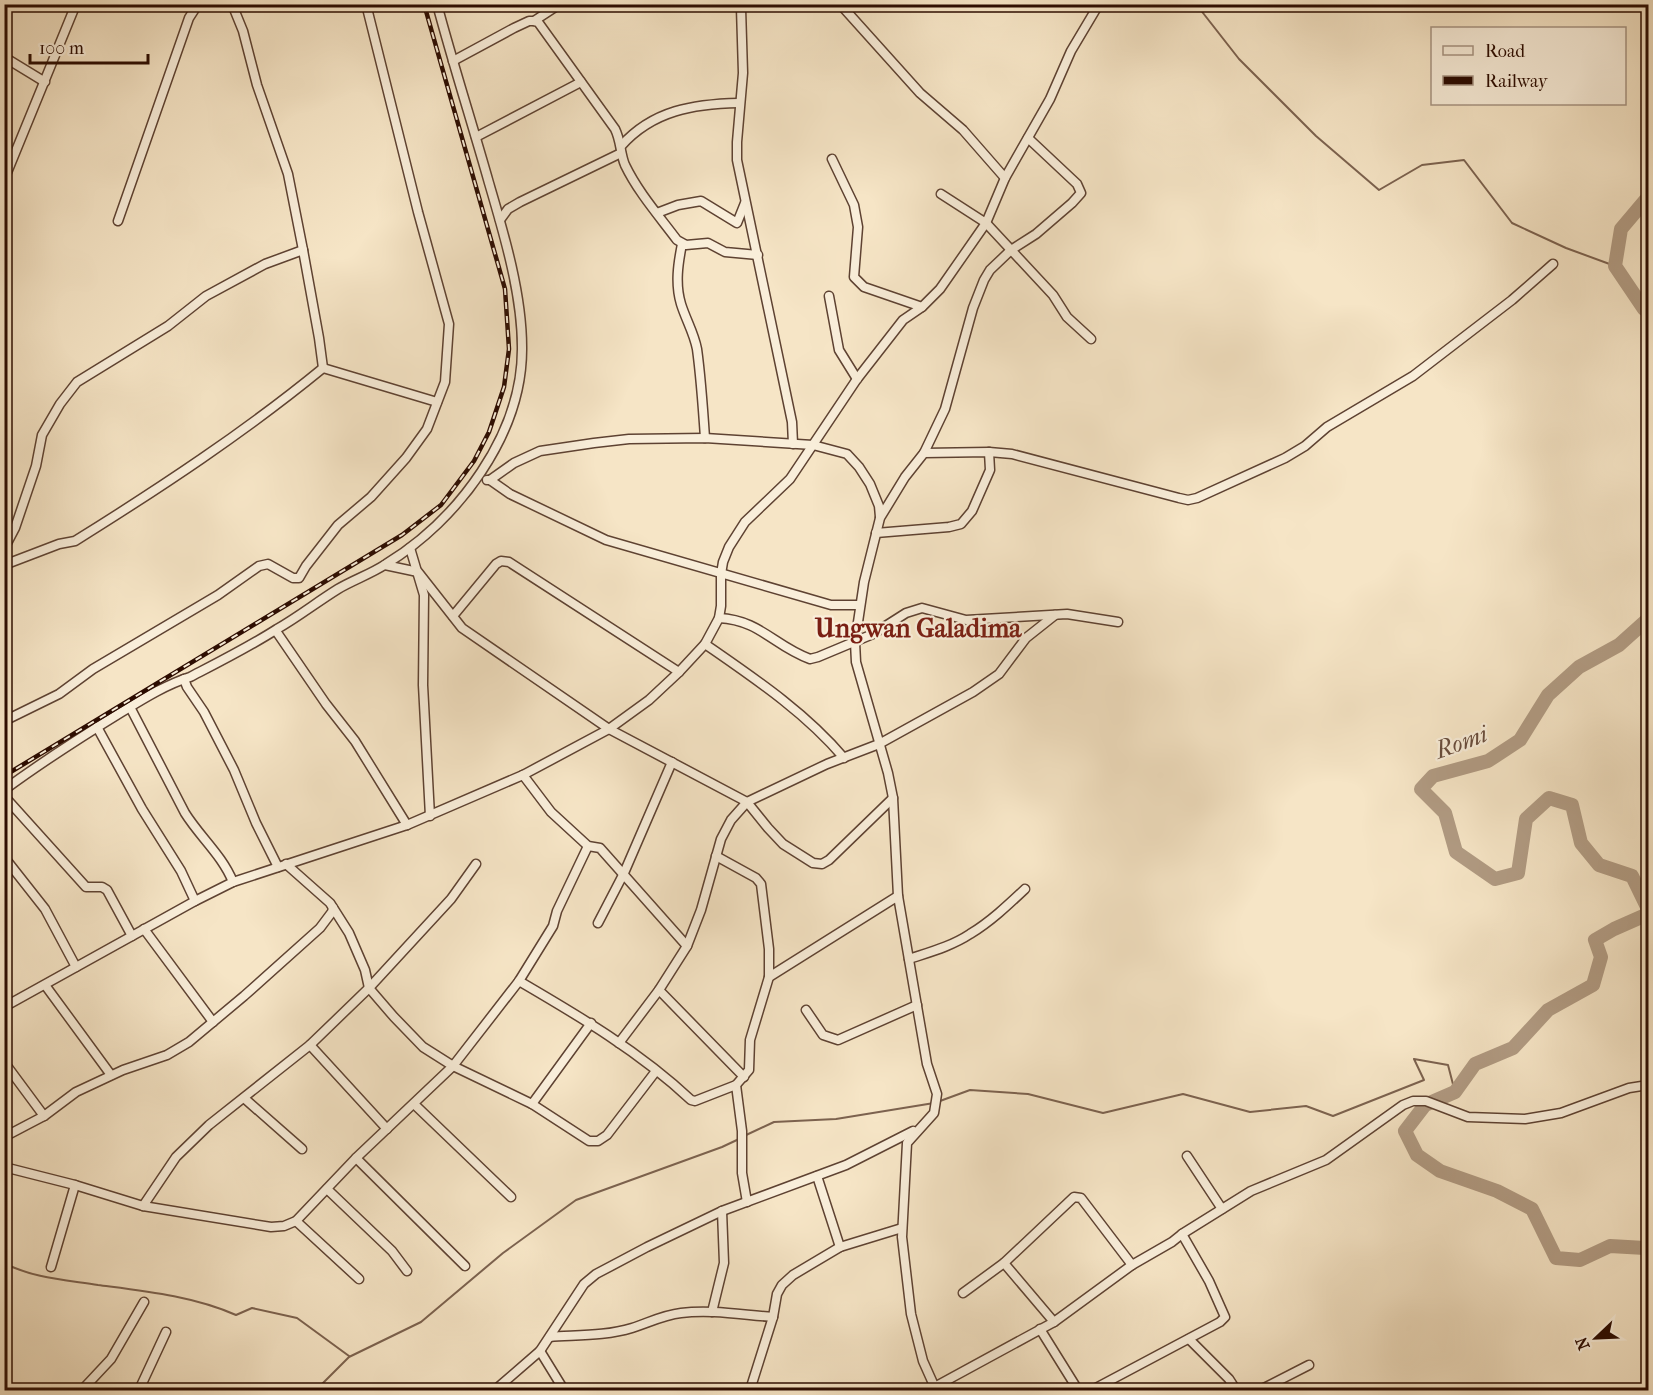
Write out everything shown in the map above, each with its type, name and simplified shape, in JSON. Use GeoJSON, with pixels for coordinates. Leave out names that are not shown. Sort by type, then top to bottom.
{"type":"FeatureCollection","features":[{"type":"Feature","properties":{"kind":"street"},"geometry":{"type":"LineString","coordinates":[[4,180],[76,4]]}},
{"type":"Feature","properties":{"kind":"street"},"geometry":{"type":"LineString","coordinates":[[118,221],[189,18],[198,4]]}},
{"type":"Feature","properties":{"kind":"street"},"geometry":{"type":"LineString","coordinates":[[232,4],[243,31],[257,85],[288,174],[319,338],[322,368]]}},
{"type":"Feature","properties":{"kind":"street"},"geometry":{"type":"LineString","coordinates":[[4,721],[59,694],[102,663],[218,595],[258,566],[268,564],[293,579],[299,578],[338,525],[371,497],[406,458],[426,429],[445,382],[449,324],[418,212],[366,4]]}},
{"type":"Feature","properties":{"kind":"street"},"geometry":{"type":"LineString","coordinates":[[4,790],[130,707],[174,681],[184,679],[276,630],[339,589],[385,565],[410,548],[454,509],[477,480],[498,443],[517,393],[522,347],[515,286],[500,220],[437,4]]}},
{"type":"Feature","properties":{"kind":"street"},"geometry":{"type":"LineString","coordinates":[[453,61],[514,28],[534,21],[560,4]]}},
{"type":"Feature","properties":{"kind":"street"},"geometry":{"type":"LineString","coordinates":[[744,4],[741,8],[743,73],[739,103],[737,160],[792,422],[793,444]]}},
{"type":"Feature","properties":{"kind":"street"},"geometry":{"type":"LineString","coordinates":[[840,4],[920,93],[963,130],[1005,178]]}},
{"type":"Feature","properties":{"kind":"street"},"geometry":{"type":"LineString","coordinates":[[4,1007],[233,882],[430,816],[523,775],[609,729],[649,700],[705,644],[719,618],[721,574],[729,547],[745,522],[790,479],[857,379],[903,320],[922,307],[940,290],[986,223],[1005,178],[1050,99],[1071,51],[1099,4]]}},
{"type":"Feature","properties":{"kind":"street"},"geometry":{"type":"LineString","coordinates":[[534,21],[538,22],[615,129],[636,185],[682,244],[677,288],[696,346],[705,438]]}},
{"type":"Feature","properties":{"kind":"street"},"geometry":{"type":"LineString","coordinates":[[4,57],[45,82]]}},
{"type":"Feature","properties":{"kind":"street"},"geometry":{"type":"LineString","coordinates":[[476,137],[581,82]]}},
{"type":"Feature","properties":{"kind":"street"},"geometry":{"type":"LineString","coordinates":[[500,220],[508,209],[621,149],[632,134],[655,119],[688,107],[739,103]]}},
{"type":"Feature","properties":{"kind":"street"},"geometry":{"type":"LineString","coordinates":[[495,1390],[540,1351],[584,1284],[596,1274],[722,1211],[846,1165],[917,1129],[930,1120],[934,1113],[937,1094],[927,1064],[898,896],[893,798],[856,662],[855,642],[860,605],[880,518],[905,477],[924,453],[945,410],[973,308],[984,280],[990,270],[1011,250],[1036,234],[1081,193],[1077,184],[1028,138]]}},
{"type":"Feature","properties":{"kind":"street"},"geometry":{"type":"LineString","coordinates":[[832,159],[854,205],[858,227],[854,277],[864,288],[922,307]]}},
{"type":"Feature","properties":{"kind":"street"},"geometry":{"type":"LineString","coordinates":[[941,194],[986,223],[1053,295],[1067,317],[1091,339]]}},
{"type":"Feature","properties":{"kind":"street"},"geometry":{"type":"LineString","coordinates":[[657,213],[678,205],[701,201],[737,224],[746,200]]}},
{"type":"Feature","properties":{"kind":"street"},"geometry":{"type":"LineString","coordinates":[[682,244],[708,243],[725,252],[758,255]]}},
{"type":"Feature","properties":{"kind":"street"},"geometry":{"type":"LineString","coordinates":[[4,549],[15,528],[36,466],[42,435],[60,404],[77,382],[168,326],[206,297],[265,264],[303,250]]}},
{"type":"Feature","properties":{"kind":"street"},"geometry":{"type":"LineString","coordinates":[[924,453],[1012,454],[1179,498],[1197,498],[1285,458],[1305,446],[1327,427],[1413,376],[1512,300],[1553,264]]}},
{"type":"Feature","properties":{"kind":"street"},"geometry":{"type":"LineString","coordinates":[[829,297],[839,350],[857,379]]}},
{"type":"Feature","properties":{"kind":"street"},"geometry":{"type":"LineString","coordinates":[[322,368],[437,402]]}},
{"type":"Feature","properties":{"kind":"street"},"geometry":{"type":"LineString","coordinates":[[4,565],[58,544],[75,541],[239,433],[322,368]]}},
{"type":"Feature","properties":{"kind":"street"},"geometry":{"type":"LineString","coordinates":[[490,480],[514,463],[540,452],[629,439],[705,438],[813,445],[847,454],[859,467],[870,484],[879,506],[880,518]]}},
{"type":"Feature","properties":{"kind":"street"},"geometry":{"type":"LineString","coordinates":[[876,533],[961,524],[972,511],[990,470],[989,452]]}},
{"type":"Feature","properties":{"kind":"street"},"geometry":{"type":"LineString","coordinates":[[477,480],[490,480],[510,494],[606,540],[831,605],[860,605]]}},
{"type":"Feature","properties":{"kind":"street"},"geometry":{"type":"LineString","coordinates":[[410,548],[424,595],[423,685],[430,816]]}},
{"type":"Feature","properties":{"kind":"street"},"geometry":{"type":"LineString","coordinates":[[453,616],[496,564],[501,561],[509,562],[679,672]]}},
{"type":"Feature","properties":{"kind":"street"},"geometry":{"type":"LineString","coordinates":[[385,565],[418,572],[462,628],[471,635],[609,729],[747,802],[783,844],[813,863],[822,864],[829,860],[893,798]]}},
{"type":"Feature","properties":{"kind":"street"},"geometry":{"type":"LineString","coordinates":[[719,618],[735,619],[750,624],[810,658],[873,634],[906,613],[922,608],[966,620],[1055,615],[1090,617],[1118,622]]}},
{"type":"Feature","properties":{"kind":"street"},"geometry":{"type":"LineString","coordinates":[[619,1043],[659,990],[687,945],[701,910],[721,839],[731,820],[747,802],[827,764],[879,744],[973,693],[999,674],[1026,639],[1055,615]]}},
{"type":"Feature","properties":{"kind":"street"},"geometry":{"type":"LineString","coordinates":[[276,630],[326,704],[355,741],[407,825]]}},
{"type":"Feature","properties":{"kind":"street"},"geometry":{"type":"LineString","coordinates":[[705,644],[796,710],[825,736],[844,758]]}},
{"type":"Feature","properties":{"kind":"street"},"geometry":{"type":"LineString","coordinates":[[184,679],[234,770],[256,823],[282,865],[333,908],[349,933],[365,970],[369,988],[423,1047],[453,1066],[532,1104],[589,1141],[598,1141],[607,1135],[657,1071]]}},
{"type":"Feature","properties":{"kind":"street"},"geometry":{"type":"LineString","coordinates":[[130,707],[194,827],[224,864],[233,882]]}},
{"type":"Feature","properties":{"kind":"street"},"geometry":{"type":"LineString","coordinates":[[97,727],[142,809],[181,871],[195,901]]}},
{"type":"Feature","properties":{"kind":"street"},"geometry":{"type":"LineString","coordinates":[[598,924],[624,873],[672,762]]}},
{"type":"Feature","properties":{"kind":"street"},"geometry":{"type":"LineString","coordinates":[[523,775],[551,812],[588,846],[600,848],[687,945]]}},
{"type":"Feature","properties":{"kind":"street"},"geometry":{"type":"LineString","coordinates":[[4,795],[86,887],[102,887],[107,890],[132,936]]}},
{"type":"Feature","properties":{"kind":"street"},"geometry":{"type":"LineString","coordinates":[[4,1167],[75,1185],[142,1206],[271,1227],[284,1226],[296,1221],[356,1158],[453,1066],[519,981],[553,926],[557,911],[588,846]]}},
{"type":"Feature","properties":{"kind":"street"},"geometry":{"type":"LineString","coordinates":[[519,981],[591,1023],[657,1071],[691,1100],[695,1101],[736,1085],[749,1070],[750,1040],[769,977],[769,949],[761,884],[756,878],[716,856]]}},
{"type":"Feature","properties":{"kind":"street"},"geometry":{"type":"LineString","coordinates":[[4,857],[45,909],[76,967]]}},
{"type":"Feature","properties":{"kind":"street"},"geometry":{"type":"LineString","coordinates":[[142,1206],[176,1157],[209,1125],[310,1045],[369,988],[451,898],[476,864]]}},
{"type":"Feature","properties":{"kind":"street"},"geometry":{"type":"LineString","coordinates":[[909,959],[970,934],[1004,909],[1025,889]]}},
{"type":"Feature","properties":{"kind":"street"},"geometry":{"type":"LineString","coordinates":[[769,977],[898,896]]}},
{"type":"Feature","properties":{"kind":"street"},"geometry":{"type":"LineString","coordinates":[[4,1137],[44,1116],[76,1092],[111,1075],[167,1055],[189,1042],[320,928],[333,912],[333,908]]}},
{"type":"Feature","properties":{"kind":"street"},"geometry":{"type":"LineString","coordinates":[[144,929],[213,1022]]}},
{"type":"Feature","properties":{"kind":"street"},"geometry":{"type":"LineString","coordinates":[[45,985],[111,1075]]}},
{"type":"Feature","properties":{"kind":"street"},"geometry":{"type":"LineString","coordinates":[[659,990],[744,1077]]}},
{"type":"Feature","properties":{"kind":"street"},"geometry":{"type":"LineString","coordinates":[[806,1010],[823,1035],[838,1040],[917,1005]]}},
{"type":"Feature","properties":{"kind":"street"},"geometry":{"type":"LineString","coordinates":[[532,1104],[591,1023]]}},
{"type":"Feature","properties":{"kind":"street"},"geometry":{"type":"LineString","coordinates":[[310,1045],[387,1129]]}},
{"type":"Feature","properties":{"kind":"street"},"geometry":{"type":"LineString","coordinates":[[4,1062],[44,1116]]}},
{"type":"Feature","properties":{"kind":"street"},"geometry":{"type":"LineString","coordinates":[[736,1085],[742,1131],[742,1173],[747,1202]]}},
{"type":"Feature","properties":{"kind":"street"},"geometry":{"type":"LineString","coordinates":[[917,1129],[907,1143],[902,1228],[911,1314],[933,1390],[1054,1322],[1132,1265],[1251,1191],[1326,1160],[1403,1105],[1413,1101],[1426,1101],[1468,1117],[1525,1119],[1561,1113],[1629,1088],[1648,1085]]}},
{"type":"Feature","properties":{"kind":"street"},"geometry":{"type":"LineString","coordinates":[[244,1098],[302,1149]]}},
{"type":"Feature","properties":{"kind":"street"},"geometry":{"type":"LineString","coordinates":[[414,1104],[511,1197]]}},
{"type":"Feature","properties":{"kind":"street"},"geometry":{"type":"LineString","coordinates":[[1187,1156],[1222,1209]]}},
{"type":"Feature","properties":{"kind":"street"},"geometry":{"type":"LineString","coordinates":[[356,1158],[465,1266]]}},
{"type":"Feature","properties":{"kind":"street"},"geometry":{"type":"LineString","coordinates":[[817,1176],[840,1247]]}},
{"type":"Feature","properties":{"kind":"street"},"geometry":{"type":"LineString","coordinates":[[51,1267],[75,1185]]}},
{"type":"Feature","properties":{"kind":"street"},"geometry":{"type":"LineString","coordinates":[[327,1189],[392,1251],[407,1271]]}},
{"type":"Feature","properties":{"kind":"street"},"geometry":{"type":"LineString","coordinates":[[963,1293],[1004,1263],[1074,1197],[1081,1198],[1132,1265]]}},
{"type":"Feature","properties":{"kind":"street"},"geometry":{"type":"LineString","coordinates":[[712,1312],[724,1263],[722,1211]]}},
{"type":"Feature","properties":{"kind":"street"},"geometry":{"type":"LineString","coordinates":[[296,1221],[359,1279]]}},
{"type":"Feature","properties":{"kind":"street"},"geometry":{"type":"LineString","coordinates":[[750,1390],[773,1317],[777,1294],[782,1285],[793,1275],[840,1247],[902,1228]]}},
{"type":"Feature","properties":{"kind":"street"},"geometry":{"type":"LineString","coordinates":[[1092,1390],[1189,1340],[1225,1317],[1209,1281],[1182,1234]]}},
{"type":"Feature","properties":{"kind":"street"},"geometry":{"type":"LineString","coordinates":[[1004,1263],[1054,1322]]}},
{"type":"Feature","properties":{"kind":"street"},"geometry":{"type":"LineString","coordinates":[[82,1390],[111,1359],[144,1302]]}},
{"type":"Feature","properties":{"kind":"street"},"geometry":{"type":"LineString","coordinates":[[549,1337],[604,1334],[681,1313],[712,1312],[773,1317]]}},
{"type":"Feature","properties":{"kind":"street"},"geometry":{"type":"LineString","coordinates":[[1040,1329],[1076,1390]]}},
{"type":"Feature","properties":{"kind":"street"},"geometry":{"type":"LineString","coordinates":[[140,1390],[166,1332]]}},
{"type":"Feature","properties":{"kind":"street"},"geometry":{"type":"LineString","coordinates":[[1189,1340],[1229,1379],[1236,1390]]}},
{"type":"Feature","properties":{"kind":"street"},"geometry":{"type":"LineString","coordinates":[[540,1351],[564,1390]]}},
{"type":"Feature","properties":{"kind":"street"},"geometry":{"type":"LineString","coordinates":[[1260,1390],[1309,1365]]}},
{"type":"Feature","properties":{"kind":"waterway"},"geometry":{"type":"LineString","coordinates":[[1196,4],[1239,59],[1316,136],[1379,190],[1422,165],[1464,160],[1512,223],[1566,248],[1615,266]]}},
{"type":"Feature","properties":{"kind":"waterway","name":"Romi"},"geometry":{"type":"LineString","coordinates":[[1648,197],[1621,229],[1615,266],[1644,309],[1648,311]]}},
{"type":"Feature","properties":{"kind":"waterway","name":"Romi"},"geometry":{"type":"LineString","coordinates":[[1648,619],[1619,645],[1579,667],[1548,695],[1520,740],[1488,761],[1433,776],[1421,789],[1445,813],[1456,852],[1495,879],[1518,873],[1526,819],[1549,798],[1572,805],[1581,843],[1599,865],[1632,876],[1648,909]]}},
{"type":"Feature","properties":{"kind":"waterway","name":"Romi"},"geometry":{"type":"LineString","coordinates":[[1648,914],[1595,940],[1601,957],[1593,985],[1548,1010],[1513,1048],[1475,1064],[1455,1092],[1425,1105],[1405,1131],[1417,1155],[1440,1171],[1497,1191],[1532,1209],[1556,1258],[1580,1260],[1610,1246],[1645,1248],[1648,1252]]}},
{"type":"Feature","properties":{"kind":"waterway"},"geometry":{"type":"LineString","coordinates":[[940,1101],[970,1090],[1028,1094],[1103,1113],[1183,1094],[1250,1112],[1306,1106],[1333,1116],[1424,1080],[1414,1059],[1448,1065],[1455,1092]]}},
{"type":"Feature","properties":{"kind":"waterway"},"geometry":{"type":"LineString","coordinates":[[744,1136],[774,1122],[836,1119],[934,1103]]}},
{"type":"Feature","properties":{"kind":"waterway"},"geometry":{"type":"LineString","coordinates":[[316,1390],[349,1357],[421,1322],[503,1253],[576,1200],[739,1139]]}},
{"type":"Feature","properties":{"kind":"waterway"},"geometry":{"type":"LineString","coordinates":[[4,1263],[50,1278],[186,1299],[236,1315],[252,1308],[297,1318],[349,1356]]}},
{"type":"Feature","properties":{"kind":"railway"},"geometry":{"type":"LineString","coordinates":[[4,776],[402,535],[441,505],[474,461],[489,432],[504,387],[509,349],[505,289],[424,4]]}},
{"type":"Feature","properties":{"kind":"district","name":"Ungwan Galadima"},"geometry":{"type":"Point","coordinates":[918,628]}}]}
